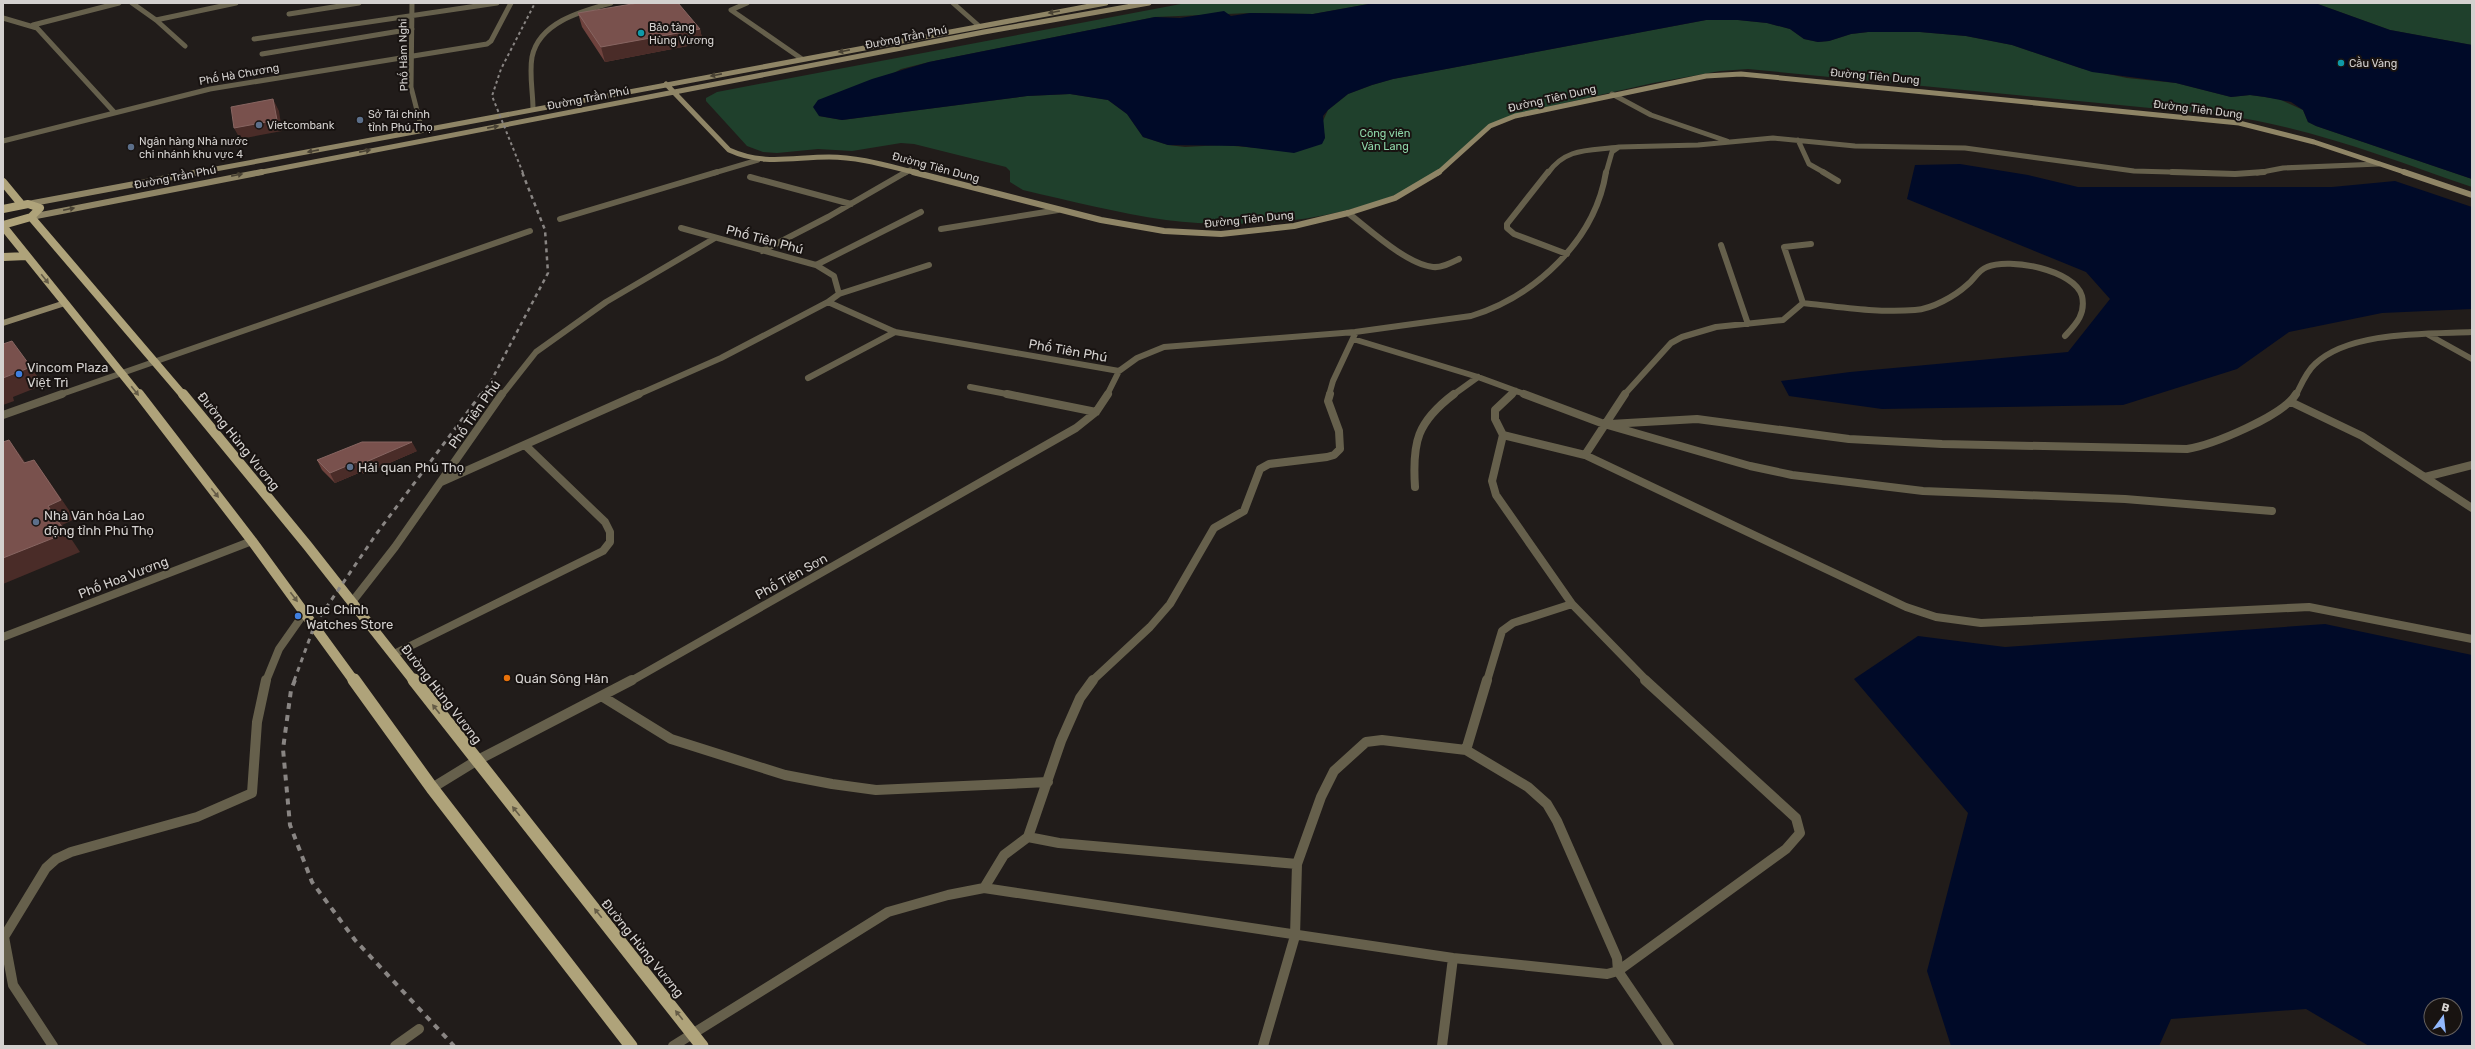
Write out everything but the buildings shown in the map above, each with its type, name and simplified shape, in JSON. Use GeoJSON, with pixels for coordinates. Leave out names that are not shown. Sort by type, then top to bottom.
{"type":"FeatureCollection","features":[{"type":"Feature","properties":{"kind":"main road","name":"Đường Trần Phú"},"geometry":{"type":"LineString","coordinates":[[25,204],[1094,4],[1106,3]]}},
{"type":"Feature","properties":{"kind":"main road","name":"Đường Trần Phú"},"geometry":{"type":"LineString","coordinates":[[31,217],[674,92],[1150,3]]}},
{"type":"Feature","properties":{"kind":"main road","name":"Đường Tiên Dung"},"geometry":{"type":"LineString","coordinates":[[666,84],[729,150],[740,155],[758,160],[830,157],[873,162],[910,170],[1058,210],[1129,225],[1199,234],[1271,229],[1348,213],[1412,191],[1452,162],[1490,126],[1541,109],[1706,76],[1770,76],[2239,123],[2289,134],[2472,195]]}},
{"type":"Feature","properties":{"kind":"main road"},"geometry":{"type":"LineString","coordinates":[[3,182],[25,204]]}},
{"type":"Feature","properties":{"kind":"main road"},"geometry":{"type":"LineString","coordinates":[[3,209],[25,204],[40,208],[31,217],[3,226],[121,373],[252,541],[432,788],[631,1046]]}},
{"type":"Feature","properties":{"kind":"main road","name":"Đường Hùng Vương"},"geometry":{"type":"LineString","coordinates":[[31,217],[155,361],[352,602],[702,1046]]}},
{"type":"Feature","properties":{"kind":"main road"},"geometry":{"type":"LineString","coordinates":[[3,257],[27,256]]}},
{"type":"Feature","properties":{"kind":"main road"},"geometry":{"type":"LineString","coordinates":[[3,323],[65,303]]}},
{"type":"Feature","properties":{"kind":"street"},"geometry":{"type":"LineString","coordinates":[[3,18],[33,25],[119,3]]}},
{"type":"Feature","properties":{"kind":"street"},"geometry":{"type":"LineString","coordinates":[[132,3],[156,20],[185,46]]}},
{"type":"Feature","properties":{"kind":"street"},"geometry":{"type":"LineString","coordinates":[[156,20],[236,3]]}},
{"type":"Feature","properties":{"kind":"street"},"geometry":{"type":"LineString","coordinates":[[289,14],[359,3]]}},
{"type":"Feature","properties":{"kind":"street","name":"Phố Hàm Nghi"},"geometry":{"type":"LineString","coordinates":[[412,3],[411,87],[422,130]]}},
{"type":"Feature","properties":{"kind":"street"},"geometry":{"type":"LineString","coordinates":[[254,39],[412,14],[497,3]]}},
{"type":"Feature","properties":{"kind":"street","name":"Phố Hà Chương"},"geometry":{"type":"LineString","coordinates":[[3,141],[210,89],[412,55],[483,45],[491,40],[511,3]]}},
{"type":"Feature","properties":{"kind":"street"},"geometry":{"type":"LineString","coordinates":[[533,109],[532,57],[543,35],[583,11],[611,3]]}},
{"type":"Feature","properties":{"kind":"street"},"geometry":{"type":"LineString","coordinates":[[747,3],[731,10],[802,59]]}},
{"type":"Feature","properties":{"kind":"street"},"geometry":{"type":"LineString","coordinates":[[954,3],[979,26]]}},
{"type":"Feature","properties":{"kind":"street"},"geometry":{"type":"LineString","coordinates":[[1094,4],[1102,11]]}},
{"type":"Feature","properties":{"kind":"street"},"geometry":{"type":"LineString","coordinates":[[33,25],[114,112]]}},
{"type":"Feature","properties":{"kind":"street"},"geometry":{"type":"LineString","coordinates":[[262,54],[412,29]]}},
{"type":"Feature","properties":{"kind":"street"},"geometry":{"type":"LineString","coordinates":[[1612,94],[1651,115],[1727,141]]}},
{"type":"Feature","properties":{"kind":"street"},"geometry":{"type":"LineString","coordinates":[[1567,254],[1514,234],[1507,228],[1507,224],[1556,161],[1570,153],[1620,147],[1698,145],[1760,138],[1855,146],[1928,146],[1965,148],[2118,169],[2162,172],[2260,173],[2283,168],[2379,164]]}},
{"type":"Feature","properties":{"kind":"street"},"geometry":{"type":"LineString","coordinates":[[1798,140],[1809,164],[1838,181]]}},
{"type":"Feature","properties":{"kind":"street","name":"Phố Tiên Sơn"},"geometry":{"type":"LineString","coordinates":[[432,788],[476,761],[603,697],[1051,444],[1076,428],[1096,412],[1114,385],[1120,371],[1137,358],[1164,347],[1354,336],[1471,316],[1487,311],[1538,282],[1567,254],[1588,220],[1604,186],[1608,161],[1612,152],[1620,147]]}},
{"type":"Feature","properties":{"kind":"street"},"geometry":{"type":"LineString","coordinates":[[560,219],[758,160]]}},
{"type":"Feature","properties":{"kind":"street"},"geometry":{"type":"LineString","coordinates":[[762,250],[851,204],[910,170]]}},
{"type":"Feature","properties":{"kind":"street"},"geometry":{"type":"LineString","coordinates":[[750,177],[851,204]]}},
{"type":"Feature","properties":{"kind":"street"},"geometry":{"type":"LineString","coordinates":[[941,228],[1058,210]]}},
{"type":"Feature","properties":{"kind":"street"},"geometry":{"type":"LineString","coordinates":[[816,265],[921,212]]}},
{"type":"Feature","properties":{"kind":"street"},"geometry":{"type":"LineString","coordinates":[[1348,213],[1388,242],[1426,266],[1443,266],[1459,260]]}},
{"type":"Feature","properties":{"kind":"street"},"geometry":{"type":"LineString","coordinates":[[681,228],[715,238]]}},
{"type":"Feature","properties":{"kind":"street"},"geometry":{"type":"LineString","coordinates":[[3,415],[530,231]]}},
{"type":"Feature","properties":{"kind":"street","name":"Phố Tiên Phú"},"geometry":{"type":"LineString","coordinates":[[352,602],[395,547],[494,405],[536,352],[606,302],[715,238],[816,265],[834,276],[839,294]]}},
{"type":"Feature","properties":{"kind":"street"},"geometry":{"type":"LineString","coordinates":[[1803,304],[1784,247],[1788,245],[1811,244]]}},
{"type":"Feature","properties":{"kind":"street"},"geometry":{"type":"LineString","coordinates":[[1721,245],[1748,324]]}},
{"type":"Feature","properties":{"kind":"street"},"geometry":{"type":"LineString","coordinates":[[1585,455],[1604,424],[1630,387],[1671,343],[1682,337],[1716,327],[1786,318],[1803,304],[1860,309],[1916,310],[1924,308],[1966,286],[1982,269],[2016,264],[2039,268],[2071,280],[2080,288],[2084,308],[2083,314],[2065,336]]}},
{"type":"Feature","properties":{"kind":"street"},"geometry":{"type":"LineString","coordinates":[[440,483],[721,358],[828,302],[839,294],[929,265]]}},
{"type":"Feature","properties":{"kind":"street","name":"Phố Tiên Phú"},"geometry":{"type":"LineString","coordinates":[[828,302],[895,332],[1120,371]]}},
{"type":"Feature","properties":{"kind":"street"},"geometry":{"type":"LineString","coordinates":[[808,378],[895,332]]}},
{"type":"Feature","properties":{"kind":"street"},"geometry":{"type":"LineString","coordinates":[[1604,424],[1697,419],[1849,439],[1965,445],[2187,449],[2208,445],[2291,402],[2306,374],[2320,359],[2340,348],[2355,342],[2427,334],[2472,332]]}},
{"type":"Feature","properties":{"kind":"street"},"geometry":{"type":"LineString","coordinates":[[2427,334],[2472,359]]}},
{"type":"Feature","properties":{"kind":"street"},"geometry":{"type":"LineString","coordinates":[[984,888],[1004,855],[1028,837],[1061,741],[1080,698],[1098,674],[1150,627],[1170,604],[1214,528],[1244,511],[1248,505],[1260,469],[1269,464],[1327,457],[1334,455],[1340,449],[1339,431],[1328,401],[1333,381],[1354,336],[1478,376],[1604,424],[1750,466],[1820,479],[1923,491],[2125,499],[2272,511]]}},
{"type":"Feature","properties":{"kind":"street"},"geometry":{"type":"LineString","coordinates":[[1415,488],[1412,461],[1420,424],[1431,412],[1478,376]]}},
{"type":"Feature","properties":{"kind":"street"},"geometry":{"type":"LineString","coordinates":[[970,387],[1096,412]]}},
{"type":"Feature","properties":{"kind":"street"},"geometry":{"type":"LineString","coordinates":[[673,1046],[888,912],[948,895],[984,888],[1295,936],[1453,958],[1607,974],[1618,971],[1786,849],[1800,833],[1796,818],[1632,668],[1572,604],[1496,495],[1492,481],[1503,435],[1495,418],[1494,410],[1516,391]]}},
{"type":"Feature","properties":{"kind":"street"},"geometry":{"type":"LineString","coordinates":[[2291,402],[2342,425],[2472,508]]}},
{"type":"Feature","properties":{"kind":"street"},"geometry":{"type":"LineString","coordinates":[[1503,435],[1585,455],[1906,607],[1943,618],[1981,623],[2309,607],[2472,638]]}},
{"type":"Feature","properties":{"kind":"street"},"geometry":{"type":"LineString","coordinates":[[394,654],[603,551],[611,545],[612,540],[602,514],[557,478],[526,446]]}},
{"type":"Feature","properties":{"kind":"street"},"geometry":{"type":"LineString","coordinates":[[2425,477],[2472,465]]}},
{"type":"Feature","properties":{"kind":"street","name":"Phố Hoa Vương"},"geometry":{"type":"LineString","coordinates":[[3,637],[252,541]]}},
{"type":"Feature","properties":{"kind":"street"},"geometry":{"type":"LineString","coordinates":[[1466,750],[1502,631],[1513,623],[1572,604]]}},
{"type":"Feature","properties":{"kind":"street"},"geometry":{"type":"LineString","coordinates":[[53,1046],[13,985],[4,937],[12,922],[46,868],[56,859],[71,852],[197,817],[252,793],[253,754],[264,690],[276,655],[305,612]]}},
{"type":"Feature","properties":{"kind":"street"},"geometry":{"type":"LineString","coordinates":[[603,697],[671,739],[785,775],[832,784],[876,790],[1048,782]]}},
{"type":"Feature","properties":{"kind":"street"},"geometry":{"type":"LineString","coordinates":[[1263,1046],[1295,936],[1297,864],[1321,797],[1334,771],[1366,742],[1382,740],[1466,750],[1528,787],[1547,804],[1557,821],[1617,958],[1618,971],[1669,1046]]}},
{"type":"Feature","properties":{"kind":"street"},"geometry":{"type":"LineString","coordinates":[[1028,837],[1059,843],[1297,864]]}},
{"type":"Feature","properties":{"kind":"street"},"geometry":{"type":"LineString","coordinates":[[1442,1046],[1453,958]]}},
{"type":"Feature","properties":{"kind":"street"},"geometry":{"type":"LineString","coordinates":[[395,1046],[419,1028]]}},
{"type":"Feature","properties":{"kind":"green space","name":"Công viên Văn Lang"},"geometry":{"type":"Polygon","coordinates":[[[1186,3],[1374,3],[1313,14],[1250,13],[1155,17],[929,62],[901,69],[819,116],[842,120],[1027,96],[1070,94],[1108,100],[1127,114],[1143,137],[1168,145],[1185,147],[1222,145],[1258,148],[1325,138],[1322,123],[1328,110],[1348,94],[1393,79],[1706,20],[1738,20],[1767,23],[1790,29],[1804,39],[1818,42],[1829,41],[1851,34],[1868,32],[1920,32],[1966,36],[2012,45],[2080,68],[2127,78],[2176,83],[2231,97],[2250,95],[2279,99],[2303,110],[2308,122],[2316,126],[2472,179],[2472,187],[2318,135],[2255,120],[2222,115],[1748,69],[1720,71],[1653,83],[1512,115],[1486,132],[1449,163],[1423,182],[1381,200],[1351,209],[1290,221],[1227,224],[1196,223],[1130,214],[1023,190],[1010,182],[1010,171],[1006,167],[914,144],[901,143],[852,151],[818,149],[777,153],[763,152],[747,146],[706,101],[706,98],[717,92],[1186,3]]]}},
{"type":"Feature","properties":{"kind":"green space"},"geometry":{"type":"Polygon","coordinates":[[[2315,3],[2472,3],[2472,45],[2390,30],[2315,3]]]}},
{"type":"Feature","properties":{"kind":"water"},"geometry":{"type":"Polygon","coordinates":[[[1374,3],[2315,3],[2390,30],[2472,45],[2472,179],[2316,126],[2308,122],[2303,110],[2291,102],[2250,95],[2231,97],[2176,83],[2092,72],[2012,45],[1966,36],[1920,32],[1868,32],[1851,34],[1829,41],[1818,42],[1804,39],[1790,29],[1767,23],[1738,20],[1706,20],[1393,79],[1372,85],[1348,94],[1328,110],[1323,116],[1325,138],[1322,144],[1294,153],[1239,146],[1168,145],[1143,137],[1127,114],[1108,100],[1070,94],[1027,96],[842,120],[819,116],[813,107],[818,100],[872,79],[929,62],[1155,17],[1180,18],[1224,11],[1231,16],[1250,13],[1313,14],[1374,3]]]}},
{"type":"Feature","properties":{"kind":"water"},"geometry":{"type":"Polygon","coordinates":[[[1960,164],[2028,175],[2078,187],[2332,187],[2395,181],[2472,207],[2472,309],[2382,313],[2289,332],[2237,369],[2123,405],[1882,409],[1789,396],[1781,381],[1850,372],[2068,352],[2110,299],[2086,272],[1907,199],[1915,165],[1960,164]]]}},
{"type":"Feature","properties":{"kind":"water"},"geometry":{"type":"Polygon","coordinates":[[[2325,624],[2472,655],[2472,1046],[2369,1046],[2306,1009],[2171,1019],[2159,1046],[1951,1046],[1927,971],[1968,813],[1854,679],[1918,636],[2005,647],[2325,624]]]}},
{"type":"Feature","properties":{"kind":"railway"},"geometry":{"type":"LineString","coordinates":[[523,173],[492,96],[501,69],[535,3]]}},
{"type":"Feature","properties":{"kind":"railway"},"geometry":{"type":"LineString","coordinates":[[481,395],[490,383],[548,273],[545,230],[522,172]]}},
{"type":"Feature","properties":{"kind":"railway"},"geometry":{"type":"LineString","coordinates":[[294,681],[315,624],[377,533],[481,394]]}},
{"type":"Feature","properties":{"kind":"railway"},"geometry":{"type":"LineString","coordinates":[[295,680],[291,690],[283,749],[290,825],[312,882],[355,940],[454,1046]]}},
{"type":"Feature","properties":{"kind":"place","name":"Bảo tàng Hùng Vương"},"geometry":{"type":"Point","coordinates":[641,33]}},
{"type":"Feature","properties":{"kind":"place","name":"Cầu Vàng"},"geometry":{"type":"Point","coordinates":[2341,63]}},
{"type":"Feature","properties":{"kind":"place","name":"Sở Tài chính tỉnh Phú Thọ"},"geometry":{"type":"Point","coordinates":[360,120]}},
{"type":"Feature","properties":{"kind":"place","name":"Vietcombank"},"geometry":{"type":"Point","coordinates":[259,125]}},
{"type":"Feature","properties":{"kind":"place","name":"Ngân hàng Nhà nước chi nhánh khu vực 4"},"geometry":{"type":"Point","coordinates":[131,147]}},
{"type":"Feature","properties":{"kind":"place","name":"Vincom Plaza Việt Trì"},"geometry":{"type":"Point","coordinates":[19,374]}},
{"type":"Feature","properties":{"kind":"place","name":"Hải quan Phú Thọ"},"geometry":{"type":"Point","coordinates":[350,467]}},
{"type":"Feature","properties":{"kind":"place","name":"Nhà Văn hóa Lao động tỉnh Phú Thọ"},"geometry":{"type":"Point","coordinates":[36,522]}},
{"type":"Feature","properties":{"kind":"place","name":"Duc Chinh Watches Store"},"geometry":{"type":"Point","coordinates":[298,616]}},
{"type":"Feature","properties":{"kind":"place","name":"Quán Sông Hàn"},"geometry":{"type":"Point","coordinates":[507,678]}}]}
